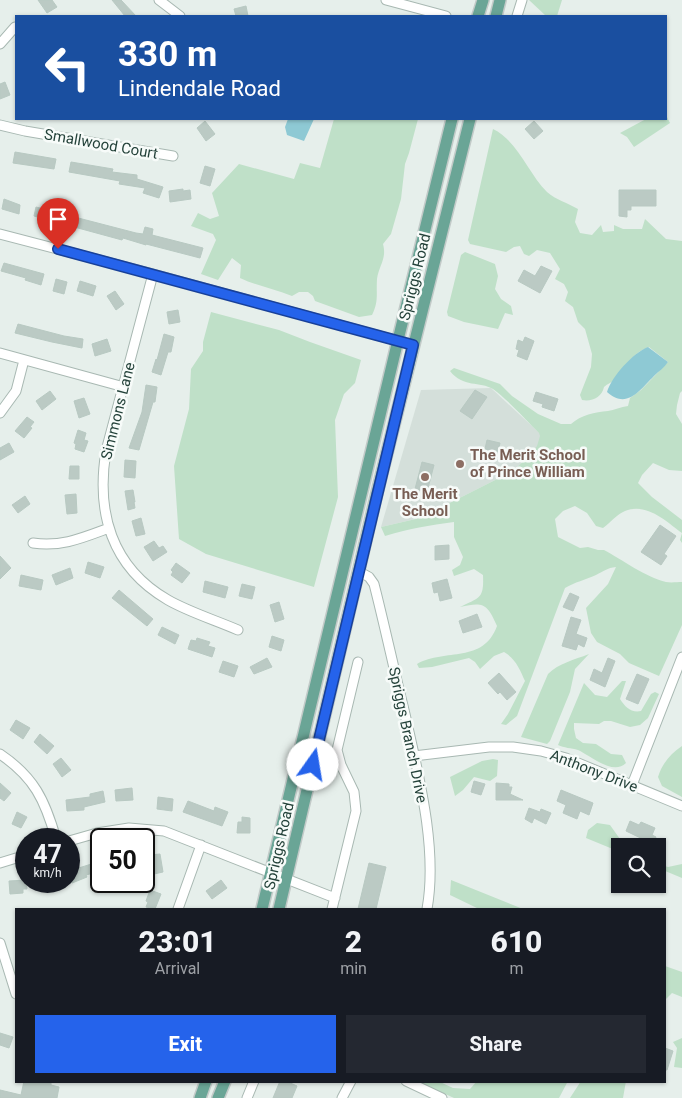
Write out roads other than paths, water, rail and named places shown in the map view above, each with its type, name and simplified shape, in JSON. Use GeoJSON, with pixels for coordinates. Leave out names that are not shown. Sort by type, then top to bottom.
{"type":"FeatureCollection","features":[{"type":"Feature","properties":{"kind":"main road"},"geometry":{"type":"LineString","coordinates":[[478,15],[483,0]]}},
{"type":"Feature","properties":{"kind":"main road"},"geometry":{"type":"LineString","coordinates":[[496,15],[500,0]]}},
{"type":"Feature","properties":{"kind":"main road","name":"Spriggs Road"},"geometry":{"type":"LineString","coordinates":[[262,908],[452,120]]}},
{"type":"Feature","properties":{"kind":"main road","name":"Spriggs Road"},"geometry":{"type":"LineString","coordinates":[[279,908],[358,571],[470,120]]}},
{"type":"Feature","properties":{"kind":"main road"},"geometry":{"type":"LineString","coordinates":[[200,1098],[205,1083]]}},
{"type":"Feature","properties":{"kind":"main road"},"geometry":{"type":"LineString","coordinates":[[218,1098],[224,1083]]}},
{"type":"Feature","properties":{"kind":"street"},"geometry":{"type":"LineString","coordinates":[[158,0],[179,15]]}},
{"type":"Feature","properties":{"kind":"street"},"geometry":{"type":"LineString","coordinates":[[386,0],[442,15]]}},
{"type":"Feature","properties":{"kind":"street"},"geometry":{"type":"LineString","coordinates":[[517,15],[522,0]]}},
{"type":"Feature","properties":{"kind":"street"},"geometry":{"type":"LineString","coordinates":[[0,44],[15,27]]}},
{"type":"Feature","properties":{"kind":"street","name":"Smallwood Court"},"geometry":{"type":"LineString","coordinates":[[0,125],[18,130],[173,156]]}},
{"type":"Feature","properties":{"kind":"street"},"geometry":{"type":"LineString","coordinates":[[0,234],[413,345]]}},
{"type":"Feature","properties":{"kind":"street","name":"Simmons Lane"},"geometry":{"type":"LineString","coordinates":[[153,274],[106,451],[103,469],[103,499],[109,528],[120,554],[129,567],[152,589],[178,605],[238,630]]}},
{"type":"Feature","properties":{"kind":"street"},"geometry":{"type":"LineString","coordinates":[[0,353],[124,387]]}},
{"type":"Feature","properties":{"kind":"street"},"geometry":{"type":"LineString","coordinates":[[0,413],[16,391],[24,360]]}},
{"type":"Feature","properties":{"kind":"street"},"geometry":{"type":"LineString","coordinates":[[33,543],[45,545],[67,543],[109,528]]}},
{"type":"Feature","properties":{"kind":"street","name":"Spriggs Branch Drive"},"geometry":{"type":"LineString","coordinates":[[358,571],[369,577],[374,584],[414,756],[427,830],[429,861],[427,908]]}},
{"type":"Feature","properties":{"kind":"street"},"geometry":{"type":"LineString","coordinates":[[632,785],[682,656]]}},
{"type":"Feature","properties":{"kind":"street"},"geometry":{"type":"LineString","coordinates":[[332,908],[356,810],[354,792],[341,765],[337,750],[358,662]]}},
{"type":"Feature","properties":{"kind":"street","name":"Anthony Drive"},"geometry":{"type":"LineString","coordinates":[[414,756],[489,747],[530,749],[566,758],[682,806]]}},
{"type":"Feature","properties":{"kind":"street"},"geometry":{"type":"LineString","coordinates":[[0,754],[23,772],[33,783],[47,810],[53,828]]}},
{"type":"Feature","properties":{"kind":"street"},"geometry":{"type":"LineString","coordinates":[[80,838],[117,829],[145,828],[164,831],[335,898]]}},
{"type":"Feature","properties":{"kind":"street"},"geometry":{"type":"LineString","coordinates":[[178,908],[201,845]]}},
{"type":"Feature","properties":{"kind":"street"},"geometry":{"type":"LineString","coordinates":[[0,863],[15,858]]}},
{"type":"Feature","properties":{"kind":"street"},"geometry":{"type":"LineString","coordinates":[[0,944],[15,991]]}},
{"type":"Feature","properties":{"kind":"street"},"geometry":{"type":"LineString","coordinates":[[247,1098],[253,1083]]}},
{"type":"Feature","properties":{"kind":"street"},"geometry":{"type":"LineString","coordinates":[[342,1098],[350,1083]]}},
{"type":"Feature","properties":{"kind":"street"},"geometry":{"type":"LineString","coordinates":[[410,1083],[442,1098]]}},
{"type":"Feature","properties":{"kind":"water"},"geometry":{"type":"Polygon","coordinates":[[[288,120],[314,120],[304,141],[287,135],[285,127],[288,120]]]}},
{"type":"Feature","properties":{"kind":"water"},"geometry":{"type":"Polygon","coordinates":[[[648,347],[668,362],[665,366],[638,392],[627,399],[614,397],[607,392],[613,379],[624,366],[636,354],[648,347]]]}},
{"type":"Feature","properties":{"kind":"place","name":"The Merit School of Prince William"},"geometry":{"type":"Point","coordinates":[460,464]}},
{"type":"Feature","properties":{"kind":"place","name":"The Merit School"},"geometry":{"type":"Point","coordinates":[425,477]}}]}
